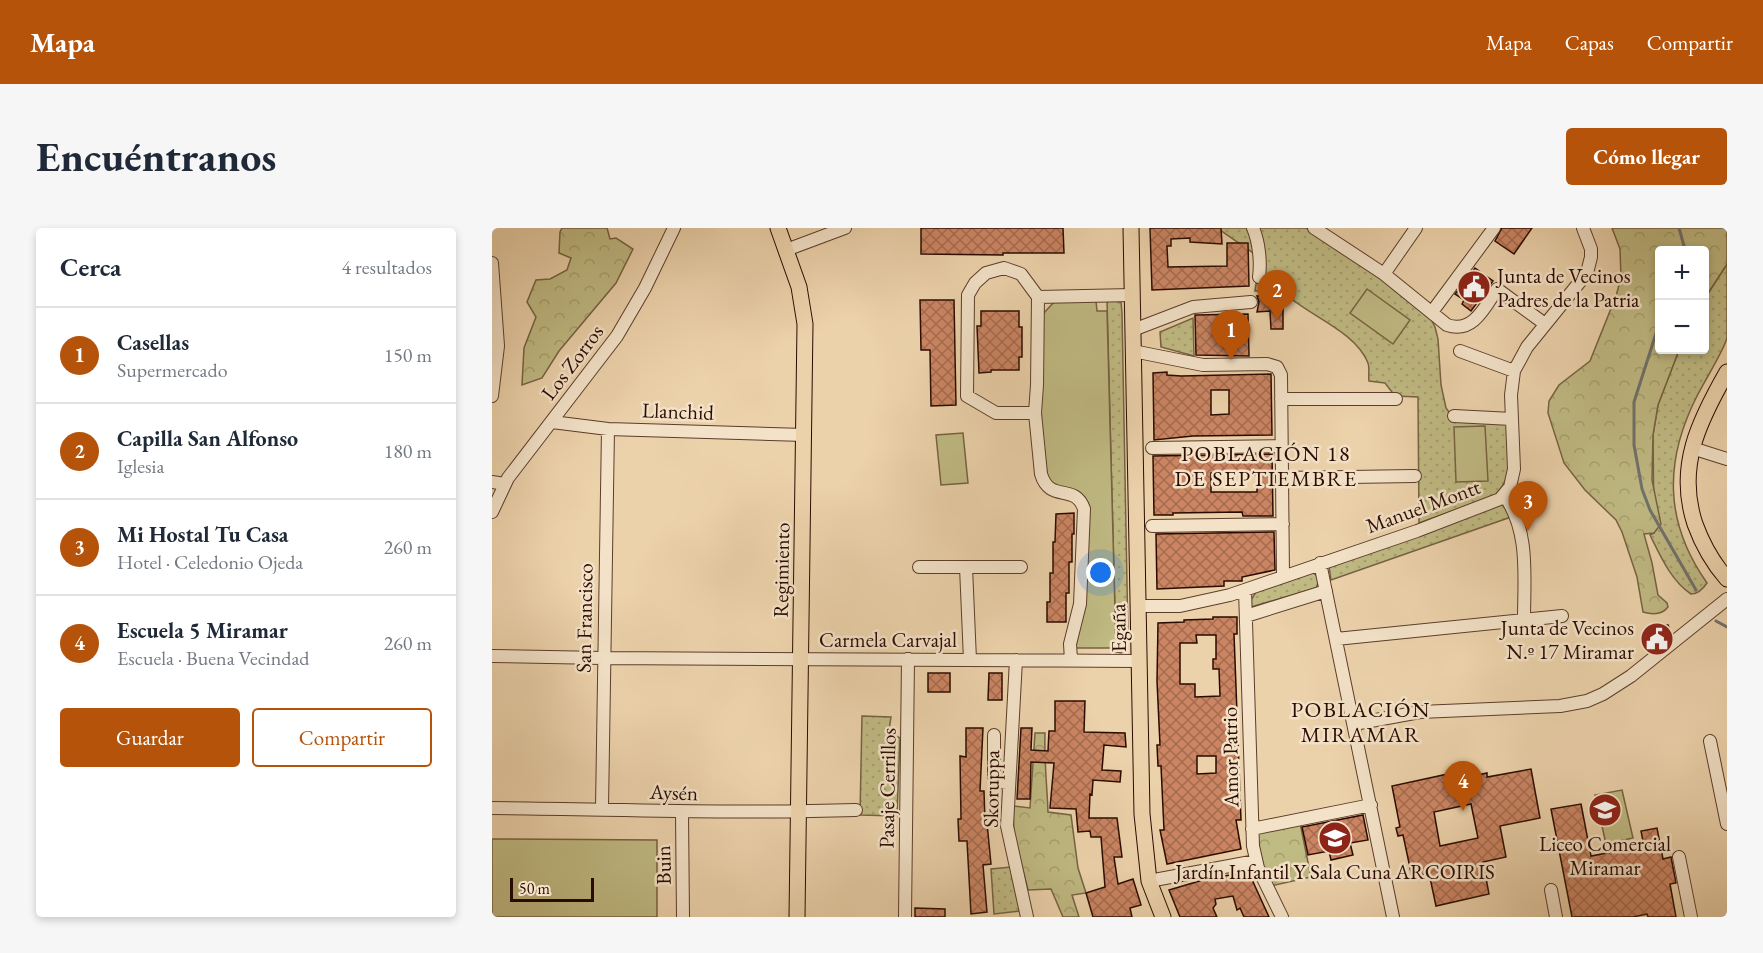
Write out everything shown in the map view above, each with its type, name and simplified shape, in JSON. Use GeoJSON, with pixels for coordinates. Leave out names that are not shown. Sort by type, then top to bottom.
{"type":"FeatureCollection","features":[{"type":"Feature","properties":{"kind":"main road","name":"Regimiento"},"geometry":{"type":"LineString","coordinates":[[778,228],[799,287],[805,316],[797,917]]}},
{"type":"Feature","properties":{"kind":"main road","name":"Egaña"},"geometry":{"type":"LineString","coordinates":[[1131,228],[1142,814],[1149,881],[1163,917]]}},
{"type":"Feature","properties":{"kind":"main road"},"geometry":{"type":"LineString","coordinates":[[1727,372],[1704,416],[1692,448],[1687,480],[1690,507],[1708,555],[1727,579]]}},
{"type":"Feature","properties":{"kind":"street","name":"Los Zorros"},"geometry":{"type":"LineString","coordinates":[[492,512],[498,483],[552,422],[626,321],[674,228]]}},
{"type":"Feature","properties":{"kind":"street"},"geometry":{"type":"LineString","coordinates":[[786,250],[845,228]]}},
{"type":"Feature","properties":{"kind":"street"},"geometry":{"type":"LineString","coordinates":[[1253,228],[1257,238],[1260,268],[1258,277]]}},
{"type":"Feature","properties":{"kind":"street"},"geometry":{"type":"LineString","coordinates":[[1314,228],[1384,274],[1447,325],[1454,328],[1466,326],[1476,320],[1497,289],[1545,324]]}},
{"type":"Feature","properties":{"kind":"street"},"geometry":{"type":"LineString","coordinates":[[1384,274],[1416,228]]}},
{"type":"Feature","properties":{"kind":"street"},"geometry":{"type":"LineString","coordinates":[[1432,312],[1494,228]]}},
{"type":"Feature","properties":{"kind":"street","name":"Manuel Montt"},"geometry":{"type":"LineString","coordinates":[[1138,606],[1160,607],[1199,603],[1245,590],[1493,503],[1504,495],[1510,487],[1514,469],[1512,386],[1514,371],[1520,358],[1545,324],[1587,273],[1591,249],[1583,228]]}},
{"type":"Feature","properties":{"kind":"street"},"geometry":{"type":"LineString","coordinates":[[492,263],[498,346],[492,396]]}},
{"type":"Feature","properties":{"kind":"street"},"geometry":{"type":"LineString","coordinates":[[1035,413],[996,413],[967,396],[968,295],[975,283],[986,273],[1005,268],[1021,274],[1038,297],[1035,413],[1043,481],[1052,490],[1078,498],[1084,509],[1080,604],[1071,644],[1071,660]]}},
{"type":"Feature","properties":{"kind":"street"},"geometry":{"type":"LineString","coordinates":[[1038,297],[1132,295]]}},
{"type":"Feature","properties":{"kind":"street"},"geometry":{"type":"LineString","coordinates":[[1133,330],[1193,307],[1251,303]]}},
{"type":"Feature","properties":{"kind":"street"},"geometry":{"type":"LineString","coordinates":[[1133,351],[1203,365],[1273,364],[1277,367],[1281,375],[1283,576]]}},
{"type":"Feature","properties":{"kind":"street"},"geometry":{"type":"LineString","coordinates":[[1460,351],[1514,371]]}},
{"type":"Feature","properties":{"kind":"street"},"geometry":{"type":"LineString","coordinates":[[1281,399],[1396,399]]}},
{"type":"Feature","properties":{"kind":"street"},"geometry":{"type":"LineString","coordinates":[[1454,416],[1512,419]]}},
{"type":"Feature","properties":{"kind":"street","name":"Llanchid"},"geometry":{"type":"LineString","coordinates":[[552,422],[608,429],[804,435]]}},
{"type":"Feature","properties":{"kind":"street","name":"San Francisco"},"geometry":{"type":"LineString","coordinates":[[602,808],[608,429]]}},
{"type":"Feature","properties":{"kind":"street"},"geometry":{"type":"LineString","coordinates":[[1152,448],[1281,446]]}},
{"type":"Feature","properties":{"kind":"street"},"geometry":{"type":"LineString","coordinates":[[1692,448],[1727,459]]}},
{"type":"Feature","properties":{"kind":"street"},"geometry":{"type":"LineString","coordinates":[[1282,478],[1414,476]]}},
{"type":"Feature","properties":{"kind":"street"},"geometry":{"type":"LineString","coordinates":[[1504,495],[1516,518],[1524,546],[1524,619]]}},
{"type":"Feature","properties":{"kind":"street"},"geometry":{"type":"LineString","coordinates":[[1152,526],[1282,524]]}},
{"type":"Feature","properties":{"kind":"street"},"geometry":{"type":"LineString","coordinates":[[1320,563],[1393,917]]}},
{"type":"Feature","properties":{"kind":"street"},"geometry":{"type":"LineString","coordinates":[[919,567],[1021,567]]}},
{"type":"Feature","properties":{"kind":"street"},"geometry":{"type":"LineString","coordinates":[[966,567],[970,660]]}},
{"type":"Feature","properties":{"kind":"street","name":"Amor Patrio"},"geometry":{"type":"LineString","coordinates":[[1245,590],[1252,830],[1256,861],[1267,890],[1282,917]]}},
{"type":"Feature","properties":{"kind":"street"},"geometry":{"type":"LineString","coordinates":[[1246,616],[1326,591]]}},
{"type":"Feature","properties":{"kind":"street"},"geometry":{"type":"LineString","coordinates":[[1354,724],[1433,711],[1551,707],[1587,701],[1631,676],[1727,599]]}},
{"type":"Feature","properties":{"kind":"street"},"geometry":{"type":"LineString","coordinates":[[1336,639],[1562,616]]}},
{"type":"Feature","properties":{"kind":"street","name":"Carmela Carvajal"},"geometry":{"type":"LineString","coordinates":[[492,656],[1139,661]]}},
{"type":"Feature","properties":{"kind":"street","name":"Pasaje Cerrillos"},"geometry":{"type":"LineString","coordinates":[[904,917],[908,659]]}},
{"type":"Feature","properties":{"kind":"street","name":"Skoruppa"},"geometry":{"type":"LineString","coordinates":[[1016,660],[1007,826],[1027,917]]}},
{"type":"Feature","properties":{"kind":"street"},"geometry":{"type":"LineString","coordinates":[[994,735],[994,776],[1000,782],[1009,783]]}},
{"type":"Feature","properties":{"kind":"street"},"geometry":{"type":"LineString","coordinates":[[1710,741],[1725,801],[1727,824]]}},
{"type":"Feature","properties":{"kind":"street"},"geometry":{"type":"LineString","coordinates":[[1252,830],[1371,805]]}},
{"type":"Feature","properties":{"kind":"street","name":"Aysén"},"geometry":{"type":"LineString","coordinates":[[492,808],[602,808],[682,812],[856,810]]}},
{"type":"Feature","properties":{"kind":"street","name":"Buin"},"geometry":{"type":"LineString","coordinates":[[682,812],[683,917]]}},
{"type":"Feature","properties":{"kind":"street"},"geometry":{"type":"LineString","coordinates":[[1679,857],[1691,917]]}},
{"type":"Feature","properties":{"kind":"street"},"geometry":{"type":"LineString","coordinates":[[1149,881],[1256,861]]}},
{"type":"Feature","properties":{"kind":"street"},"geometry":{"type":"LineString","coordinates":[[1551,890],[1556,917]]}},
{"type":"Feature","properties":{"kind":"green space"},"geometry":{"type":"Polygon","coordinates":[[[562,228],[607,228],[610,239],[616,238],[633,249],[616,283],[559,351],[542,378],[522,385],[524,348],[536,317],[527,302],[536,280],[550,279],[567,270],[571,258],[559,253],[562,228]]]}},
{"type":"Feature","properties":{"kind":"green space"},"geometry":{"type":"Polygon","coordinates":[[[1217,228],[1306,228],[1388,284],[1430,317],[1438,339],[1441,385],[1446,408],[1454,419],[1507,424],[1509,464],[1504,483],[1499,491],[1491,497],[1419,523],[1418,397],[1395,396],[1385,383],[1369,381],[1369,367],[1362,351],[1341,332],[1282,291],[1255,291],[1260,278],[1259,257],[1217,228]]]}},
{"type":"Feature","properties":{"kind":"green space"},"geometry":{"type":"Polygon","coordinates":[[[1612,228],[1727,228],[1727,264],[1709,292],[1709,246],[1655,246],[1655,354],[1677,354],[1658,405],[1653,435],[1652,480],[1661,524],[1654,533],[1644,534],[1658,595],[1668,607],[1657,614],[1643,612],[1637,577],[1622,532],[1616,520],[1585,490],[1564,463],[1548,413],[1549,401],[1559,385],[1590,361],[1621,278],[1620,249],[1612,228]]]}},
{"type":"Feature","properties":{"kind":"green space"},"geometry":{"type":"Polygon","coordinates":[[[1727,264],[1727,338],[1686,420],[1674,468],[1676,514],[1693,560],[1707,583],[1700,591],[1691,594],[1672,575],[1650,535],[1654,533],[1653,435],[1658,405],[1677,354],[1709,354],[1709,292],[1727,264]]]}},
{"type":"Feature","properties":{"kind":"green space"},"geometry":{"type":"Polygon","coordinates":[[[1367,289],[1410,320],[1393,344],[1350,313],[1367,289]]]}},
{"type":"Feature","properties":{"kind":"green space"},"geometry":{"type":"Polygon","coordinates":[[[1107,300],[1121,302],[1122,313],[1128,637],[1126,648],[1121,653],[1116,652],[1107,300]]]}},
{"type":"Feature","properties":{"kind":"green space"},"geometry":{"type":"Polygon","coordinates":[[[1096,301],[1097,311],[1107,311],[1116,648],[1076,648],[1087,507],[1048,483],[1040,413],[1042,315],[1054,302],[1096,301]]]}},
{"type":"Feature","properties":{"kind":"green space"},"geometry":{"type":"Polygon","coordinates":[[[1193,318],[1194,356],[1161,347],[1160,332],[1193,318]]]}},
{"type":"Feature","properties":{"kind":"green space"},"geometry":{"type":"Polygon","coordinates":[[[1485,426],[1488,481],[1456,482],[1454,427],[1485,426]]]}},
{"type":"Feature","properties":{"kind":"green space"},"geometry":{"type":"Polygon","coordinates":[[[963,433],[968,483],[941,485],[936,435],[963,433]]]}},
{"type":"Feature","properties":{"kind":"green space"},"geometry":{"type":"Polygon","coordinates":[[[1503,504],[1511,517],[1331,580],[1329,566],[1503,504]]]}},
{"type":"Feature","properties":{"kind":"green space"},"geometry":{"type":"Polygon","coordinates":[[[1312,572],[1319,582],[1316,588],[1251,607],[1251,600],[1256,592],[1312,572]]]}},
{"type":"Feature","properties":{"kind":"green space"},"geometry":{"type":"Polygon","coordinates":[[[862,716],[891,717],[889,730],[900,738],[897,816],[860,815],[862,716]]]}},
{"type":"Feature","properties":{"kind":"green space"},"geometry":{"type":"Polygon","coordinates":[[[1035,733],[1045,733],[1048,812],[1071,815],[1078,868],[1086,893],[1072,895],[1079,917],[1063,917],[1051,889],[1028,890],[1014,836],[1013,806],[1030,808],[1035,733]]]}},
{"type":"Feature","properties":{"kind":"green space"},"geometry":{"type":"Polygon","coordinates":[[[1622,790],[1633,838],[1606,844],[1595,795],[1622,790]]]}},
{"type":"Feature","properties":{"kind":"green space"},"geometry":{"type":"Polygon","coordinates":[[[1300,823],[1311,877],[1271,886],[1264,870],[1256,832],[1300,823]]]}},
{"type":"Feature","properties":{"kind":"green space"},"geometry":{"type":"Polygon","coordinates":[[[492,839],[657,840],[657,917],[492,917],[492,839]]]}},
{"type":"Feature","properties":{"kind":"green space"},"geometry":{"type":"Polygon","coordinates":[[[1011,867],[1020,911],[994,914],[991,869],[1011,867]]]}},
{"type":"Feature","properties":{"kind":"building"},"geometry":{"type":"Polygon","coordinates":[[[921,228],[1063,228],[1064,253],[921,254],[921,228]]]}},
{"type":"Feature","properties":{"kind":"building"},"geometry":{"type":"Polygon","coordinates":[[[1150,228],[1221,228],[1222,244],[1190,242],[1190,238],[1171,239],[1171,246],[1167,246],[1168,267],[1227,266],[1227,243],[1248,243],[1249,286],[1152,290],[1150,228]]]}},
{"type":"Feature","properties":{"kind":"building"},"geometry":{"type":"Polygon","coordinates":[[[1502,228],[1532,228],[1514,254],[1495,241],[1502,228]]]}},
{"type":"Feature","properties":{"kind":"building","name":"Junta de Vecinos Padres de la Patria"},"geometry":{"type":"Polygon","coordinates":[[[1475,268],[1493,281],[1471,311],[1462,304],[1464,300],[1455,294],[1475,268]]]}},
{"type":"Feature","properties":{"kind":"building"},"geometry":{"type":"Polygon","coordinates":[[[1283,295],[1283,329],[1271,329],[1270,311],[1257,312],[1259,302],[1257,296],[1283,295]]]}},
{"type":"Feature","properties":{"kind":"building"},"geometry":{"type":"Polygon","coordinates":[[[920,300],[954,300],[956,405],[931,406],[930,350],[921,350],[920,300]]]}},
{"type":"Feature","properties":{"kind":"building"},"geometry":{"type":"Polygon","coordinates":[[[981,311],[1019,311],[1019,327],[1022,327],[1022,357],[1019,357],[1019,370],[991,370],[991,372],[979,373],[977,326],[981,326],[981,311]]]}},
{"type":"Feature","properties":{"kind":"building"},"geometry":{"type":"Polygon","coordinates":[[[1248,314],[1249,356],[1196,355],[1195,315],[1248,314]]]}},
{"type":"Feature","properties":{"kind":"building"},"geometry":{"type":"Polygon","coordinates":[[[1167,372],[1167,375],[1181,376],[1271,374],[1272,435],[1193,436],[1154,440],[1153,373],[1167,372]],[[1211,390],[1211,415],[1229,414],[1229,390],[1211,390]]]}},
{"type":"Feature","properties":{"kind":"building"},"geometry":{"type":"Polygon","coordinates":[[[1272,454],[1273,516],[1243,516],[1242,512],[1154,515],[1153,456],[1272,454]],[[1240,472],[1211,473],[1211,492],[1257,492],[1257,475],[1240,475],[1240,472]]]}},
{"type":"Feature","properties":{"kind":"building"},"geometry":{"type":"Polygon","coordinates":[[[1074,513],[1072,562],[1069,562],[1069,593],[1066,593],[1066,622],[1047,622],[1050,573],[1053,573],[1056,514],[1074,513]]]}},
{"type":"Feature","properties":{"kind":"building"},"geometry":{"type":"Polygon","coordinates":[[[1274,532],[1275,570],[1242,577],[1242,581],[1224,581],[1224,586],[1157,589],[1156,534],[1274,532]]]}},
{"type":"Feature","properties":{"kind":"building"},"geometry":{"type":"Polygon","coordinates":[[[1213,617],[1237,617],[1237,634],[1234,634],[1241,820],[1236,820],[1241,849],[1167,864],[1160,830],[1164,830],[1161,766],[1158,766],[1157,745],[1160,745],[1157,681],[1158,623],[1213,619],[1213,617]],[[1196,635],[1197,643],[1180,643],[1180,684],[1195,684],[1195,697],[1220,696],[1219,669],[1213,669],[1213,659],[1216,659],[1216,635],[1196,635]],[[1197,756],[1197,774],[1216,773],[1216,756],[1197,756]]]}},
{"type":"Feature","properties":{"kind":"building","name":"Junta de Vecinos N.º 17 Miramar"},"geometry":{"type":"Polygon","coordinates":[[[1656,625],[1668,625],[1671,633],[1655,645],[1646,632],[1656,625]]]}},
{"type":"Feature","properties":{"kind":"building"},"geometry":{"type":"Polygon","coordinates":[[[928,673],[950,673],[950,692],[928,692],[928,673]]]}},
{"type":"Feature","properties":{"kind":"building"},"geometry":{"type":"Polygon","coordinates":[[[989,673],[1002,673],[1002,700],[988,700],[989,673]]]}},
{"type":"Feature","properties":{"kind":"building"},"geometry":{"type":"Polygon","coordinates":[[[1055,701],[1085,701],[1084,732],[1125,733],[1126,747],[1104,745],[1102,770],[1121,771],[1120,782],[1093,780],[1089,818],[1117,818],[1122,857],[1114,857],[1118,884],[1133,879],[1141,905],[1130,908],[1132,917],[1093,917],[1086,893],[1105,887],[1101,837],[1091,837],[1090,831],[1078,832],[1076,809],[1050,808],[1054,763],[1031,762],[1030,799],[1017,799],[1021,728],[1032,728],[1031,750],[1048,751],[1049,731],[1055,731],[1055,701]]]}},
{"type":"Feature","properties":{"kind":"building"},"geometry":{"type":"Polygon","coordinates":[[[966,728],[983,728],[980,791],[984,791],[985,823],[987,823],[991,864],[983,865],[987,912],[971,914],[967,841],[959,841],[958,819],[961,819],[960,756],[966,757],[966,728]]]}},
{"type":"Feature","properties":{"kind":"building"},"geometry":{"type":"Polygon","coordinates":[[[1531,769],[1540,818],[1500,826],[1506,857],[1483,862],[1489,894],[1436,906],[1429,873],[1412,877],[1403,835],[1398,836],[1396,828],[1400,827],[1392,786],[1448,774],[1450,781],[1487,773],[1487,777],[1531,769]],[[1471,804],[1434,812],[1440,846],[1478,838],[1471,804]]]}},
{"type":"Feature","properties":{"kind":"building"},"geometry":{"type":"Polygon","coordinates":[[[1581,804],[1591,856],[1644,846],[1641,831],[1657,828],[1663,859],[1671,857],[1676,883],[1670,884],[1676,917],[1648,917],[1647,914],[1633,917],[1572,917],[1551,809],[1581,804]]]}},
{"type":"Feature","properties":{"kind":"building"},"geometry":{"type":"Polygon","coordinates":[[[1363,815],[1368,840],[1350,843],[1353,855],[1331,860],[1329,851],[1308,855],[1302,827],[1363,815]]]}},
{"type":"Feature","properties":{"kind":"building"},"geometry":{"type":"Polygon","coordinates":[[[1249,873],[1269,917],[1244,917],[1240,908],[1237,910],[1233,896],[1215,899],[1216,904],[1213,908],[1217,917],[1180,917],[1169,890],[1213,877],[1249,873]]]}},
{"type":"Feature","properties":{"kind":"building"},"geometry":{"type":"Polygon","coordinates":[[[915,908],[945,909],[945,917],[915,917],[915,908]]]}},
{"type":"Feature","properties":{"kind":"waterway"},"geometry":{"type":"LineString","coordinates":[[1679,228],[1684,246]]}},
{"type":"Feature","properties":{"kind":"waterway"},"geometry":{"type":"LineString","coordinates":[[1655,337],[1634,402],[1634,445],[1642,489],[1650,510],[1696,590]]}},
{"type":"Feature","properties":{"kind":"waterway"},"geometry":{"type":"LineString","coordinates":[[1716,621],[1727,627]]}},
{"type":"Feature","properties":{"kind":"place","name":"Junta de Vecinos Padres de la Patria"},"geometry":{"type":"Point","coordinates":[1474,287]}},
{"type":"Feature","properties":{"kind":"place","name":"Capilla San Alfonso"},"geometry":{"type":"Point","coordinates":[1277,320]}},
{"type":"Feature","properties":{"kind":"place","name":"Casellas"},"geometry":{"type":"Point","coordinates":[1231,360]}},
{"type":"Feature","properties":{"kind":"place","name":"Mi Hostal Tu Casa"},"geometry":{"type":"Point","coordinates":[1528,531]}},
{"type":"Feature","properties":{"kind":"place","name":"Junta de Vecinos N.º 17 Miramar"},"geometry":{"type":"Point","coordinates":[1657,639]}},
{"type":"Feature","properties":{"kind":"place","name":"Liceo Comercial Miramar"},"geometry":{"type":"Point","coordinates":[1605,810]}},
{"type":"Feature","properties":{"kind":"place","name":"Escuela 5 Miramar"},"geometry":{"type":"Point","coordinates":[1463,811]}},
{"type":"Feature","properties":{"kind":"place","name":"Jardín Infantil Y Sala Cuna ARCOIRIS"},"geometry":{"type":"Point","coordinates":[1335,838]}},
{"type":"Feature","properties":{"kind":"district","name":"POBLACIÓN 18 DE SEPTIEMBRE"},"geometry":{"type":"Point","coordinates":[1266,466]}},
{"type":"Feature","properties":{"kind":"district","name":"POBLACIÓN MIRAMAR"},"geometry":{"type":"Point","coordinates":[1361,722]}}]}
